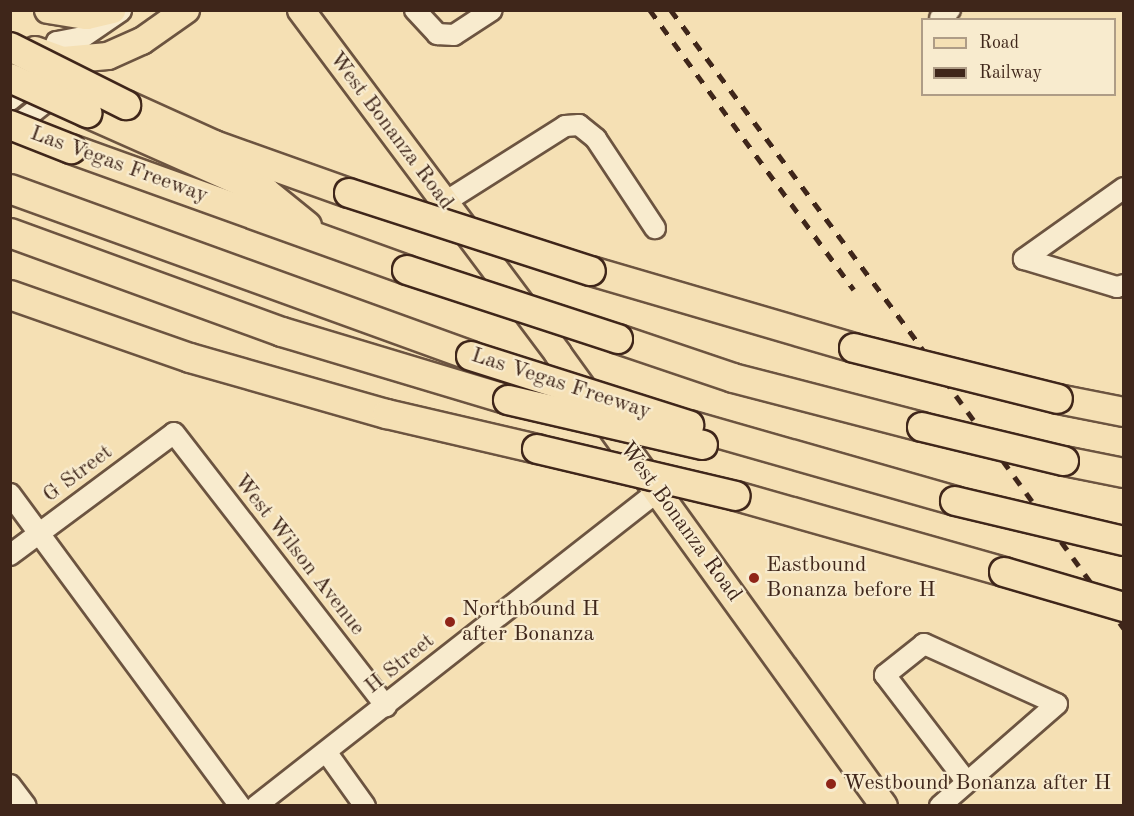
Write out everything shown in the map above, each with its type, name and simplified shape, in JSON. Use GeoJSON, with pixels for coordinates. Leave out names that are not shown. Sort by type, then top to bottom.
{"type":"FeatureCollection","features":[{"type":"Feature","properties":{"kind":"highway"},"geometry":{"type":"LineString","coordinates":[[10,47],[126,105],[214,145],[348,193],[591,271],[854,348],[1058,399],[1124,412]]}},
{"type":"Feature","properties":{"kind":"highway"},"geometry":{"type":"LineString","coordinates":[[10,78],[265,192],[322,238]]}},
{"type":"Feature","properties":{"kind":"highway","name":"Las Vegas Freeway"},"geometry":{"type":"LineString","coordinates":[[10,125],[407,270],[733,378],[922,428],[1124,473]]}},
{"type":"Feature","properties":{"kind":"highway","name":"Las Vegas Freeway"},"geometry":{"type":"LineString","coordinates":[[13,190],[696,435],[955,501],[1124,541]]}},
{"type":"Feature","properties":{"kind":"highway"},"geometry":{"type":"LineString","coordinates":[[10,233],[282,332],[508,400],[696,435]]}},
{"type":"Feature","properties":{"kind":"highway"},"geometry":{"type":"LineString","coordinates":[[10,295],[190,358],[387,414],[736,496],[1124,607]]}},
{"type":"Feature","properties":{"kind":"main road"},"geometry":{"type":"LineString","coordinates":[[48,10],[87,16],[112,10]]}},
{"type":"Feature","properties":{"kind":"main road"},"geometry":{"type":"LineString","coordinates":[[10,39],[51,57],[88,60],[121,51],[186,10]]}},
{"type":"Feature","properties":{"kind":"main road","name":"West Bonanza Road"},"geometry":{"type":"LineString","coordinates":[[301,10],[658,491],[884,806]]}},
{"type":"Feature","properties":{"kind":"street"},"geometry":{"type":"LineString","coordinates":[[10,100],[44,74],[57,42],[84,37],[122,10]]}},
{"type":"Feature","properties":{"kind":"street"},"geometry":{"type":"LineString","coordinates":[[416,10],[437,34],[454,36],[492,10]]}},
{"type":"Feature","properties":{"kind":"street"},"geometry":{"type":"LineString","coordinates":[[10,130],[70,84],[121,51]]}},
{"type":"Feature","properties":{"kind":"street"},"geometry":{"type":"LineString","coordinates":[[445,202],[557,130],[579,125],[596,139],[656,228]]}},
{"type":"Feature","properties":{"kind":"street"},"geometry":{"type":"LineString","coordinates":[[1124,188],[1023,259],[1117,287],[1124,285]]}},
{"type":"Feature","properties":{"kind":"street","name":"G Street"},"geometry":{"type":"LineString","coordinates":[[10,555],[174,433]]}},
{"type":"Feature","properties":{"kind":"street","name":"West Wilson Avenue"},"geometry":{"type":"LineString","coordinates":[[174,433],[386,706]]}},
{"type":"Feature","properties":{"kind":"street","name":"H Street"},"geometry":{"type":"LineString","coordinates":[[256,806],[327,753],[658,491]]}},
{"type":"Feature","properties":{"kind":"street"},"geometry":{"type":"LineString","coordinates":[[10,494],[240,806]]}},
{"type":"Feature","properties":{"kind":"street"},"geometry":{"type":"LineString","coordinates":[[940,806],[1057,704],[924,644],[885,675],[966,781]]}},
{"type":"Feature","properties":{"kind":"street"},"geometry":{"type":"LineString","coordinates":[[327,753],[364,806]]}},
{"type":"Feature","properties":{"kind":"street"},"geometry":{"type":"LineString","coordinates":[[10,785],[26,806]]}},
{"type":"Feature","properties":{"kind":"railway"},"geometry":{"type":"LineString","coordinates":[[650,10],[854,290]]}},
{"type":"Feature","properties":{"kind":"railway"},"geometry":{"type":"LineString","coordinates":[[671,10],[921,347],[1124,628]]}},
{"type":"Feature","properties":{"kind":"place","name":"Eastbound Bonanza before H"},"geometry":{"type":"Point","coordinates":[754,578]}},
{"type":"Feature","properties":{"kind":"place","name":"Northbound H after Bonanza"},"geometry":{"type":"Point","coordinates":[450,622]}},
{"type":"Feature","properties":{"kind":"place","name":"Westbound Bonanza after H"},"geometry":{"type":"Point","coordinates":[831,784]}}]}
